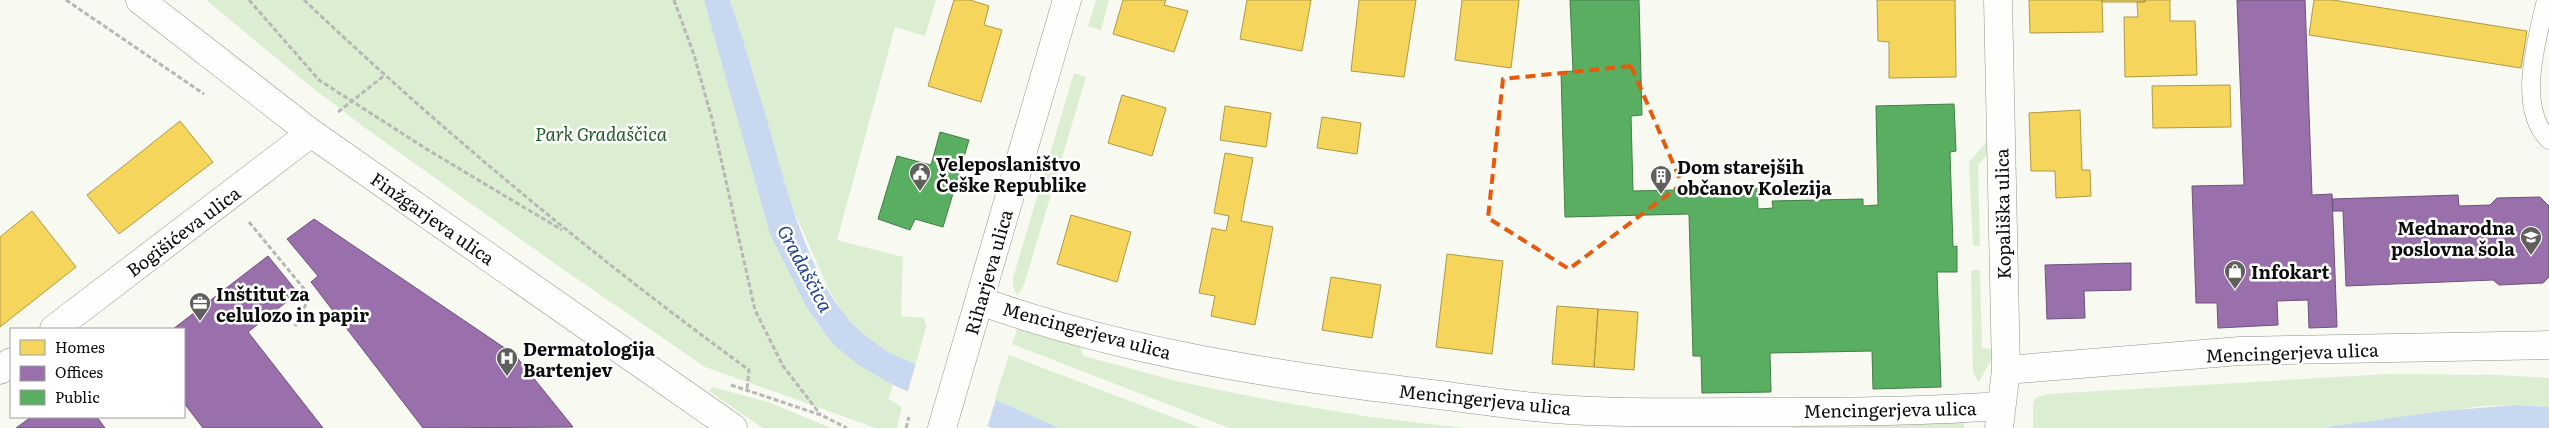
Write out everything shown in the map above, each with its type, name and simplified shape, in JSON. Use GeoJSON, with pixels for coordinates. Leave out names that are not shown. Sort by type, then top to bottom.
{"type":"FeatureCollection","features":[{"type":"Feature","properties":{"kind":"street","name":"Finžgarjeva ulica"},"geometry":{"type":"LineString","coordinates":[[140,0],[312,133],[730,427]]}},
{"type":"Feature","properties":{"kind":"street","name":"Riharjeva ulica"},"geometry":{"type":"LineString","coordinates":[[942,428],[1067,0]]}},
{"type":"Feature","properties":{"kind":"street","name":"Kopališka ulica"},"geometry":{"type":"LineString","coordinates":[[1998,0],[2006,370],[2000,417]]}},
{"type":"Feature","properties":{"kind":"street","name":"Bogišićeva ulica"},"geometry":{"type":"LineString","coordinates":[[55,328],[312,133]]}},
{"type":"Feature","properties":{"kind":"street","name":"Mencingerjeva ulica"},"geometry":{"type":"LineString","coordinates":[[980,301],[1011,312],[1094,335],[1194,358],[1310,378],[1536,407],[1664,412],[1854,412],[2000,417]]}},
{"type":"Feature","properties":{"kind":"street","name":"Mencingerjeva ulica"},"geometry":{"type":"LineString","coordinates":[[2006,370],[2240,351],[2549,345]]}},
{"type":"Feature","properties":{"kind":"lane"},"geometry":{"type":"LineString","coordinates":[[2546,0],[2530,83],[2534,112],[2542,134],[2549,140]]}},
{"type":"Feature","properties":{"kind":"path"},"geometry":{"type":"LineString","coordinates":[[249,0],[319,80],[428,150],[570,234]]}},
{"type":"Feature","properties":{"kind":"path"},"geometry":{"type":"LineString","coordinates":[[304,0],[385,75],[570,234],[654,301],[749,370],[747,390]]}},
{"type":"Feature","properties":{"kind":"path"},"geometry":{"type":"LineString","coordinates":[[674,0],[694,55],[712,119],[756,310],[783,366],[821,415]]}},
{"type":"Feature","properties":{"kind":"path"},"geometry":{"type":"LineString","coordinates":[[351,101],[385,75]]}},
{"type":"Feature","properties":{"kind":"path"},"geometry":{"type":"LineString","coordinates":[[228,196],[310,296],[296,326]]}},
{"type":"Feature","properties":{"kind":"highlighted area"},"geometry":{"type":"Polygon","coordinates":[[[1631,66],[1682,184],[1569,269],[1488,218],[1503,79],[1631,66]]]}},
{"type":"Feature","properties":{"kind":"green space","name":"Park Gradaščica"},"geometry":{"type":"Polygon","coordinates":[[[206,0],[704,0],[718,47],[808,310],[826,335],[846,353],[893,385],[888,399],[902,407],[897,428],[876,428],[705,367],[554,263],[364,127],[310,86],[206,0]]]}},
{"type":"Feature","properties":{"kind":"green space"},"geometry":{"type":"Polygon","coordinates":[[[730,0],[936,0],[925,36],[895,27],[837,240],[903,257],[901,316],[925,318],[925,324],[927,324],[915,366],[890,353],[867,337],[844,315],[829,290],[790,202],[753,72],[730,0]]]}},
{"type":"Feature","properties":{"kind":"green space"},"geometry":{"type":"Polygon","coordinates":[[[1096,0],[1109,0],[1101,30],[1088,26],[1096,0]]]}},
{"type":"Feature","properties":{"kind":"green space"},"geometry":{"type":"Polygon","coordinates":[[[1074,73],[1086,77],[1024,285],[1018,295],[1013,286],[1013,278],[1074,73]]]}},
{"type":"Feature","properties":{"kind":"green space"},"geometry":{"type":"Polygon","coordinates":[[[1987,141],[1988,154],[1978,165],[1980,246],[1973,246],[1969,162],[1987,141]]]}},
{"type":"Feature","properties":{"kind":"green space"},"geometry":{"type":"Polygon","coordinates":[[[1971,270],[1980,270],[1982,348],[1992,349],[1991,360],[1979,382],[1973,373],[1971,270]]]}},
{"type":"Feature","properties":{"kind":"green space"},"geometry":{"type":"Polygon","coordinates":[[[1018,327],[1076,339],[1084,356],[1176,381],[1264,399],[1370,417],[1465,428],[1229,428],[1012,344],[1018,327]]]}},
{"type":"Feature","properties":{"kind":"green space"},"geometry":{"type":"Polygon","coordinates":[[[1009,355],[1201,428],[1059,428],[994,401],[1009,355]]]}},
{"type":"Feature","properties":{"kind":"green space"},"geometry":{"type":"Polygon","coordinates":[[[2388,374],[2498,375],[2549,378],[2549,407],[2483,406],[2320,428],[2033,428],[2033,404],[2035,398],[2048,394],[2388,374]]]}},
{"type":"Feature","properties":{"kind":"green space"},"geometry":{"type":"Polygon","coordinates":[[[713,387],[768,402],[831,428],[763,428],[709,391],[713,387]]]}},
{"type":"Feature","properties":{"kind":"green space"},"geometry":{"type":"Polygon","coordinates":[[[1964,422],[1964,428],[1792,428],[1791,424],[1964,422]]]}},
{"type":"Feature","properties":{"kind":"water","name":"Gradaščica"},"geometry":{"type":"Polygon","coordinates":[[[704,0],[730,0],[798,224],[818,272],[844,314],[854,325],[890,353],[1059,428],[992,428],[893,385],[857,364],[833,344],[808,310],[770,234],[704,0]]]}},
{"type":"Feature","properties":{"kind":"water"},"geometry":{"type":"Polygon","coordinates":[[[2515,405],[2549,407],[2549,428],[2320,428],[2442,411],[2515,405]]]}},
{"type":"Feature","properties":{"kind":"pier"},"geometry":{"type":"Polygon","coordinates":[[[916,363],[996,399],[987,428],[907,394],[916,363]]]}},
{"type":"Feature","properties":{"kind":"building: Homes"},"geometry":{"type":"Polygon","coordinates":[[[954,0],[970,0],[989,6],[984,25],[1002,30],[981,102],[928,86],[954,0]]]}},
{"type":"Feature","properties":{"kind":"building: Homes"},"geometry":{"type":"Polygon","coordinates":[[[1123,0],[1166,0],[1164,5],[1188,11],[1174,52],[1113,34],[1123,0]]]}},
{"type":"Feature","properties":{"kind":"building: Homes"},"geometry":{"type":"Polygon","coordinates":[[[1247,0],[1311,0],[1302,51],[1240,39],[1247,0]]]}},
{"type":"Feature","properties":{"kind":"building: Homes"},"geometry":{"type":"Polygon","coordinates":[[[1359,0],[1416,0],[1404,77],[1351,71],[1359,0]]]}},
{"type":"Feature","properties":{"kind":"building: Homes"},"geometry":{"type":"Polygon","coordinates":[[[1462,0],[1519,0],[1511,68],[1455,60],[1462,0]]]}},
{"type":"Feature","properties":{"kind":"building: Homes"},"geometry":{"type":"Polygon","coordinates":[[[1877,0],[1955,0],[1956,77],[1889,78],[1889,42],[1878,41],[1877,0]]]}},
{"type":"Feature","properties":{"kind":"building: Homes"},"geometry":{"type":"Polygon","coordinates":[[[2029,0],[2102,0],[2103,32],[2030,33],[2029,0]]]}},
{"type":"Feature","properties":{"kind":"building: Homes"},"geometry":{"type":"Polygon","coordinates":[[[2102,0],[2145,0],[2145,2],[2102,2],[2102,0]]]}},
{"type":"Feature","properties":{"kind":"building: Homes"},"geometry":{"type":"Polygon","coordinates":[[[2145,0],[2170,0],[2170,21],[2195,21],[2197,75],[2125,77],[2124,17],[2138,17],[2137,2],[2145,2],[2145,0]]]}},
{"type":"Feature","properties":{"kind":"building: Homes"},"geometry":{"type":"Polygon","coordinates":[[[2314,0],[2333,0],[2527,31],[2521,68],[2309,35],[2314,0]]]}},
{"type":"Feature","properties":{"kind":"building: Homes"},"geometry":{"type":"Polygon","coordinates":[[[2230,85],[2231,127],[2153,128],[2152,86],[2230,85]]]}},
{"type":"Feature","properties":{"kind":"building: Homes"},"geometry":{"type":"Polygon","coordinates":[[[1122,95],[1166,108],[1152,156],[1108,143],[1122,95]]]}},
{"type":"Feature","properties":{"kind":"building: Homes"},"geometry":{"type":"Polygon","coordinates":[[[1225,106],[1271,113],[1266,147],[1220,140],[1225,106]]]}},
{"type":"Feature","properties":{"kind":"building: Homes"},"geometry":{"type":"Polygon","coordinates":[[[2080,110],[2082,170],[2090,170],[2091,196],[2056,198],[2055,171],[2031,171],[2029,113],[2080,110]]]}},
{"type":"Feature","properties":{"kind":"building: Homes"},"geometry":{"type":"Polygon","coordinates":[[[1322,117],[1361,123],[1357,154],[1317,148],[1322,117]]]}},
{"type":"Feature","properties":{"kind":"building: Homes"},"geometry":{"type":"Polygon","coordinates":[[[180,121],[213,162],[119,234],[87,195],[180,121]]]}},
{"type":"Feature","properties":{"kind":"building: Homes"},"geometry":{"type":"Polygon","coordinates":[[[1225,153],[1253,158],[1241,221],[1273,227],[1255,325],[1211,316],[1215,296],[1199,293],[1212,228],[1226,231],[1229,216],[1214,213],[1225,153]]]}},
{"type":"Feature","properties":{"kind":"building: Homes"},"geometry":{"type":"Polygon","coordinates":[[[32,211],[76,267],[0,327],[0,237],[32,211]]]}},
{"type":"Feature","properties":{"kind":"building: Homes"},"geometry":{"type":"Polygon","coordinates":[[[1071,215],[1131,232],[1117,282],[1057,264],[1071,215]]]}},
{"type":"Feature","properties":{"kind":"building: Homes"},"geometry":{"type":"Polygon","coordinates":[[[1447,254],[1503,261],[1492,354],[1436,347],[1447,254]]]}},
{"type":"Feature","properties":{"kind":"building: Homes"},"geometry":{"type":"Polygon","coordinates":[[[1331,277],[1381,285],[1372,338],[1322,330],[1331,277]]]}},
{"type":"Feature","properties":{"kind":"building: Homes"},"geometry":{"type":"Polygon","coordinates":[[[1557,306],[1598,309],[1594,367],[1552,364],[1557,306]]]}},
{"type":"Feature","properties":{"kind":"building: Homes"},"geometry":{"type":"Polygon","coordinates":[[[1598,309],[1638,312],[1634,370],[1594,367],[1598,309]]]}},
{"type":"Feature","properties":{"kind":"building: Offices"},"geometry":{"type":"Polygon","coordinates":[[[2237,0],[2305,0],[2312,195],[2332,194],[2337,327],[2309,328],[2308,300],[2277,301],[2278,325],[2218,328],[2217,303],[2196,303],[2192,186],[2244,185],[2237,0]]]}},
{"type":"Feature","properties":{"kind":"building: Offices"},"geometry":{"type":"Polygon","coordinates":[[[2458,195],[2459,206],[2490,205],[2497,198],[2540,197],[2549,206],[2549,277],[2543,283],[2499,285],[2493,280],[2346,286],[2343,211],[2333,211],[2332,199],[2458,195]]]}},
{"type":"Feature","properties":{"kind":"building: Offices"},"geometry":{"type":"Polygon","coordinates":[[[314,219],[515,355],[573,427],[423,428],[311,282],[318,276],[287,239],[314,219]]]}},
{"type":"Feature","properties":{"kind":"building: Offices"},"geometry":{"type":"Polygon","coordinates":[[[268,256],[298,293],[248,332],[323,428],[203,428],[185,404],[185,328],[174,328],[268,256]]]}},
{"type":"Feature","properties":{"kind":"building: Offices"},"geometry":{"type":"Polygon","coordinates":[[[2131,263],[2131,290],[2084,291],[2085,318],[2047,319],[2045,265],[2131,263]]]}},
{"type":"Feature","properties":{"kind":"building: Offices"},"geometry":{"type":"Polygon","coordinates":[[[30,418],[98,418],[105,428],[16,428],[30,418]]]}},
{"type":"Feature","properties":{"kind":"building: Public","name":"Dom starejših občanov Kolezija"},"geometry":{"type":"Polygon","coordinates":[[[1570,0],[1639,0],[1642,115],[1631,116],[1633,191],[1757,188],[1758,209],[1773,208],[1772,201],[1863,199],[1863,206],[1878,205],[1876,106],[1954,104],[1956,151],[1950,152],[1953,247],[1957,246],[1957,272],[1937,272],[1941,387],[1873,389],[1872,351],[1770,353],[1771,392],[1702,393],[1701,356],[1693,356],[1689,214],[1565,217],[1561,72],[1573,71],[1570,0]]]}},
{"type":"Feature","properties":{"kind":"building: Public","name":"Veleposlaništvo Češke Republike"},"geometry":{"type":"Polygon","coordinates":[[[940,132],[969,140],[943,227],[915,219],[910,230],[878,219],[897,156],[931,165],[940,132]]]}},
{"type":"Feature","properties":{"kind":"place","name":"Veleposlaništvo Češke Republike"},"geometry":{"type":"Point","coordinates":[920,192]}},
{"type":"Feature","properties":{"kind":"place","name":"Dom starejših občanov Kolezija"},"geometry":{"type":"Point","coordinates":[1661,195]}},
{"type":"Feature","properties":{"kind":"place","name":"Mednarodna poslovna šola"},"geometry":{"type":"Point","coordinates":[2531,256]}},
{"type":"Feature","properties":{"kind":"place","name":"Infokart"},"geometry":{"type":"Point","coordinates":[2235,290]}},
{"type":"Feature","properties":{"kind":"place","name":"Inštitut za celulozo in papir"},"geometry":{"type":"Point","coordinates":[200,322]}},
{"type":"Feature","properties":{"kind":"place","name":"Dermatologija Bartenjev"},"geometry":{"type":"Point","coordinates":[507,377]}}]}
